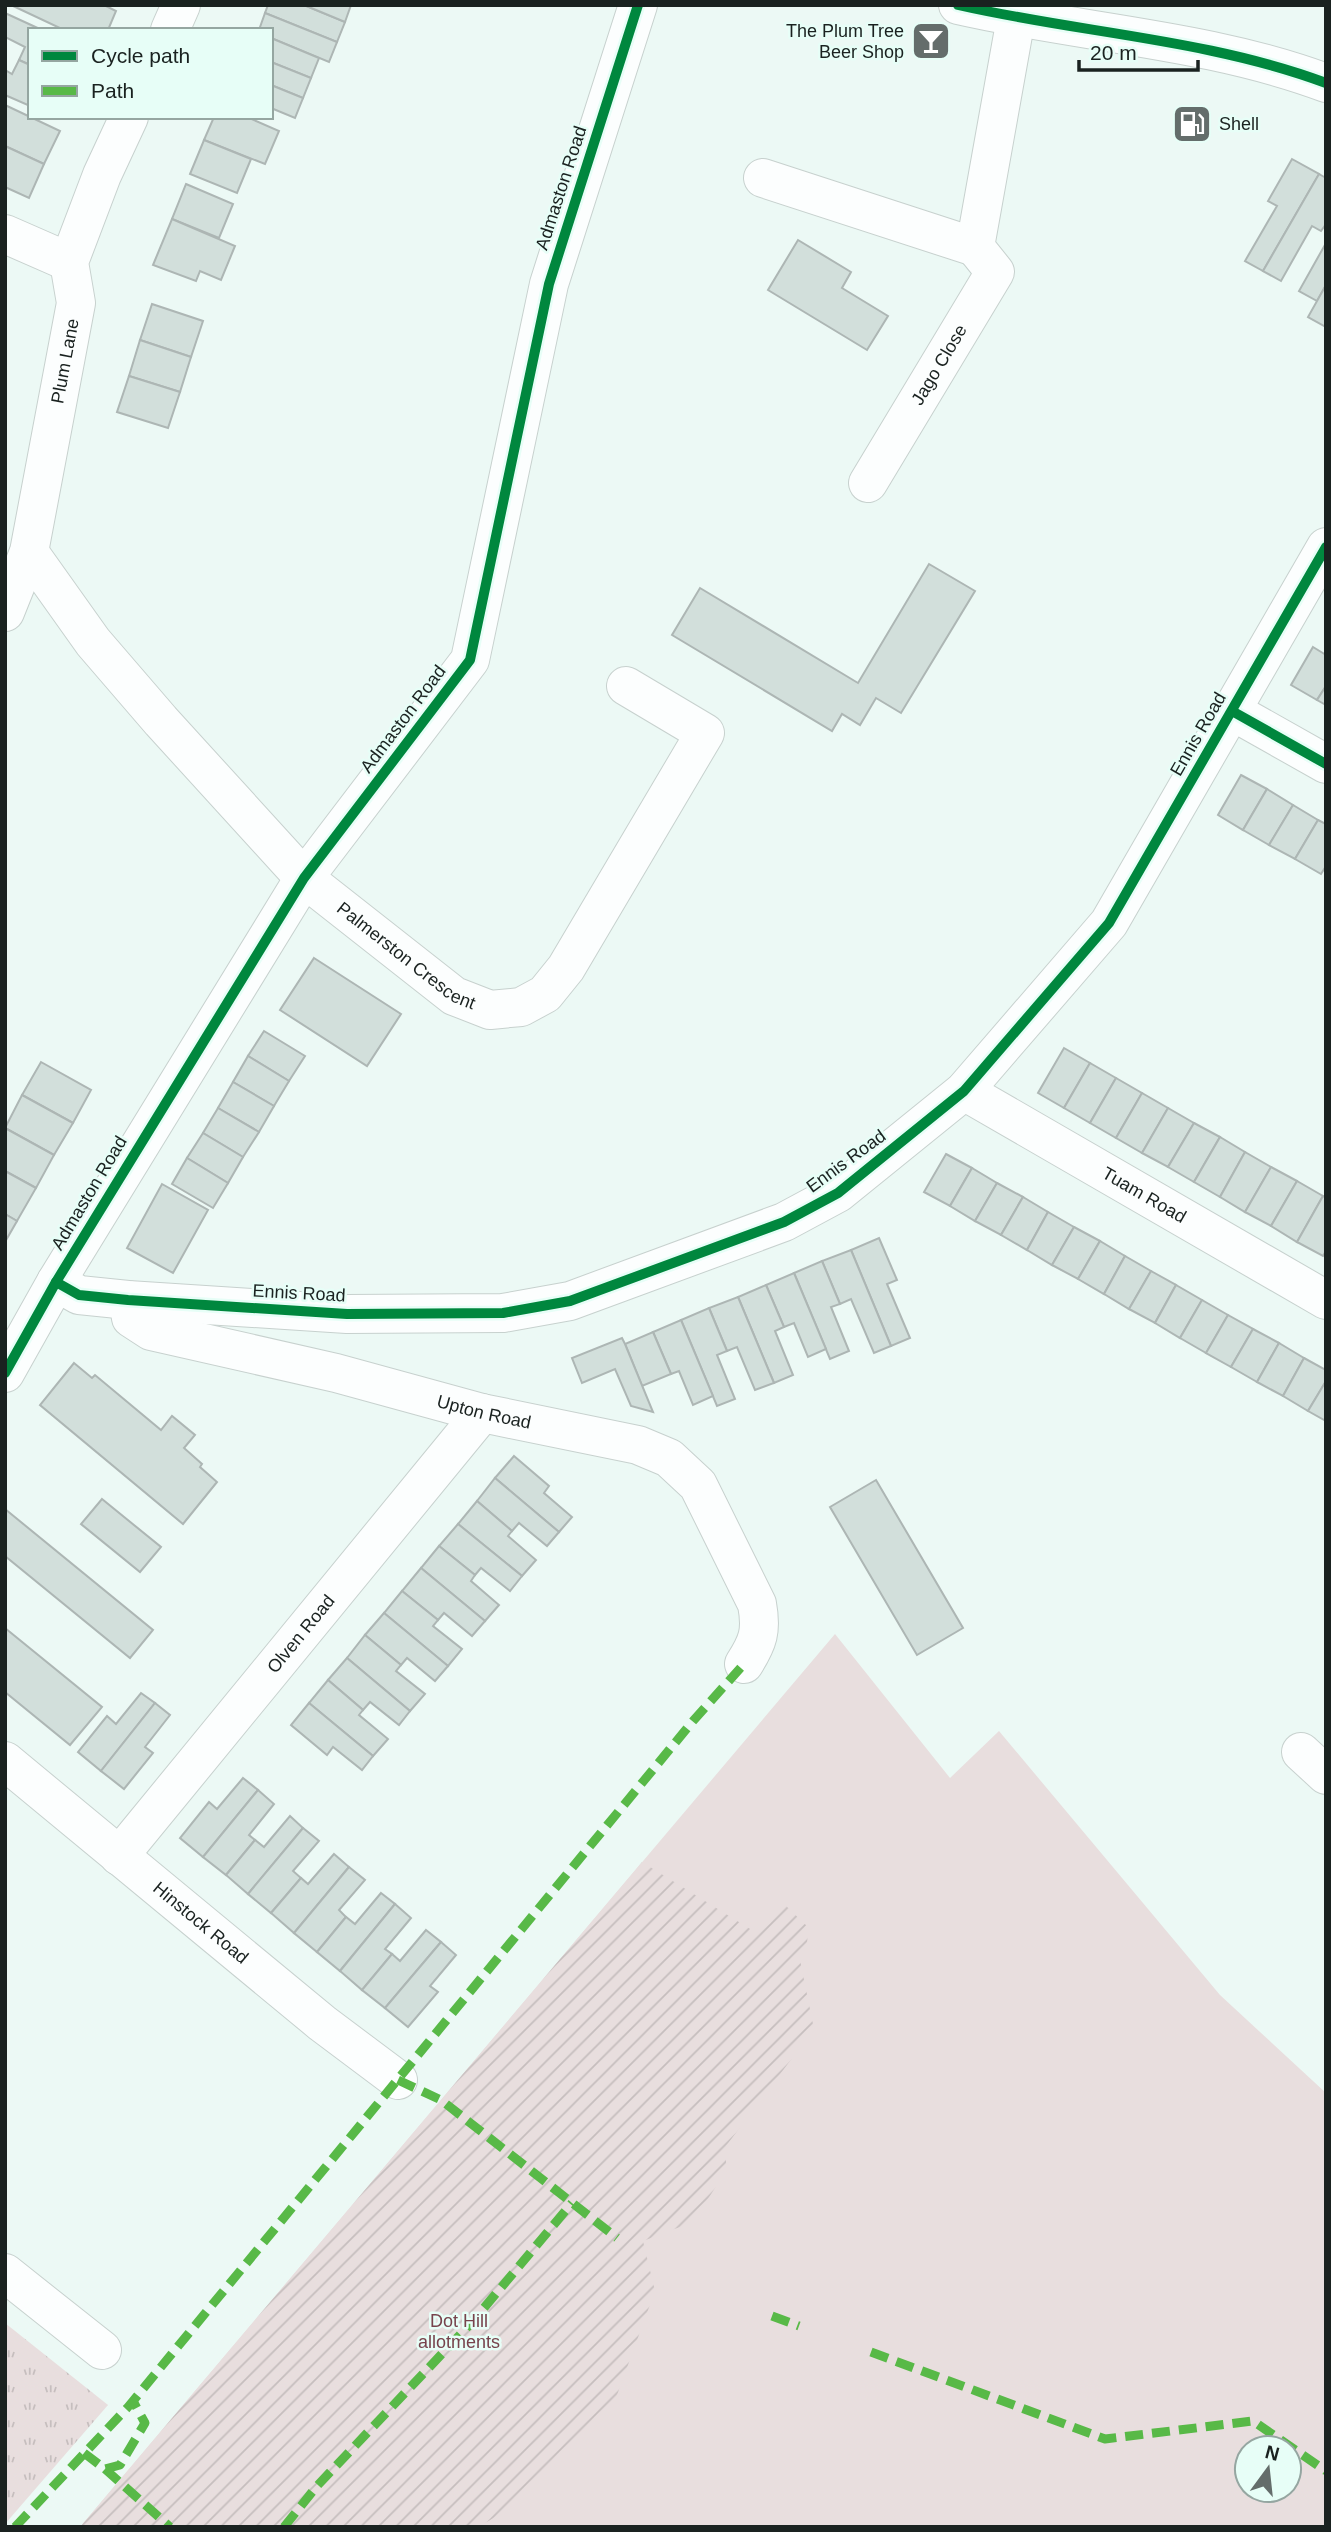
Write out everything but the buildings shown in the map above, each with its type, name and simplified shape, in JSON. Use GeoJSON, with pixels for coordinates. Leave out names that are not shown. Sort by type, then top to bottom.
{"type":"FeatureCollection","features":[{"type":"Feature","properties":{"kind":"street"},"geometry":{"type":"LineString","coordinates":[[171,28],[181,5]]}},
{"type":"Feature","properties":{"kind":"street","name":"Admaston Road"},"geometry":{"type":"LineString","coordinates":[[5,1373],[56,1282],[304,878],[470,660],[549,284],[638,5]]}},
{"type":"Feature","properties":{"kind":"street"},"geometry":{"type":"LineString","coordinates":[[958,5],[1016,18],[1241,56],[1326,83]]}},
{"type":"Feature","properties":{"kind":"street"},"geometry":{"type":"LineString","coordinates":[[763,178],[975,247],[1016,18]]}},
{"type":"Feature","properties":{"kind":"street"},"geometry":{"type":"LineString","coordinates":[[5,234],[69,262],[102,175],[128,119]]}},
{"type":"Feature","properties":{"kind":"street","name":"Jago Close"},"geometry":{"type":"LineString","coordinates":[[868,483],[995,272],[975,247]]}},
{"type":"Feature","properties":{"kind":"street","name":"Plum Lane"},"geometry":{"type":"LineString","coordinates":[[5,612],[29,552],[76,303],[69,262]]}},
{"type":"Feature","properties":{"kind":"street","name":"Ennis Road"},"geometry":{"type":"LineString","coordinates":[[56,1282],[79,1295],[128,1300],[347,1314],[503,1313],[570,1301],[785,1223],[838,1193],[964,1091],[1110,923],[1326,547]]}},
{"type":"Feature","properties":{"kind":"street","name":"Palmerston Crescent"},"geometry":{"type":"LineString","coordinates":[[29,552],[93,642],[304,878],[454,996],[490,1010],[521,1007],[544,994],[566,968],[705,733],[626,686]]}},
{"type":"Feature","properties":{"kind":"street"},"geometry":{"type":"LineString","coordinates":[[1232,711],[1326,764]]}},
{"type":"Feature","properties":{"kind":"street","name":"Tuam Road"},"geometry":{"type":"LineString","coordinates":[[964,1091],[1326,1300]]}},
{"type":"Feature","properties":{"kind":"street","name":"Upton Road"},"geometry":{"type":"LineString","coordinates":[[128,1300],[131,1318],[151,1331],[336,1373],[482,1413],[638,1445],[669,1458],[698,1485],[757,1604],[761,1624],[756,1644],[744,1664]]}},
{"type":"Feature","properties":{"kind":"street","name":"Olven Road"},"geometry":{"type":"LineString","coordinates":[[119,1856],[482,1413]]}},
{"type":"Feature","properties":{"kind":"street","name":"Hinstock Road"},"geometry":{"type":"LineString","coordinates":[[5,1761],[322,2023],[398,2080]]}},
{"type":"Feature","properties":{"kind":"street"},"geometry":{"type":"LineString","coordinates":[[5,2273],[102,2350]]}},
{"type":"Feature","properties":{"kind":"green space"},"geometry":{"type":"Polygon","coordinates":[[[835,1634],[950,1778],[999,1731],[1220,1995],[1326,2093],[1326,2527],[80,2527],[835,1634]]]}},
{"type":"Feature","properties":{"kind":"green space","name":"Dot Hill allotments"},"geometry":{"type":"Polygon","coordinates":[[[642,1862],[755,1932],[785,1905],[809,1928],[800,1960],[814,2029],[726,2146],[726,2171],[693,2222],[643,2241],[655,2291],[613,2406],[523,2501],[478,2527],[80,2527],[642,1862]]]}},
{"type":"Feature","properties":{"kind":"green space"},"geometry":{"type":"Polygon","coordinates":[[[5,2323],[108,2405],[5,2524],[5,2323]]]}},
{"type":"Feature","properties":{"kind":"marked path"},"geometry":{"type":"LineString","coordinates":[[15,2527],[128,2407],[693,1721],[744,1664]]}},
{"type":"Feature","properties":{"kind":"marked path"},"geometry":{"type":"LineString","coordinates":[[398,2080],[441,2100],[617,2238]]}},
{"type":"Feature","properties":{"kind":"marked path"},"geometry":{"type":"LineString","coordinates":[[284,2527],[317,2486],[473,2321],[572,2203]]}},
{"type":"Feature","properties":{"kind":"marked path"},"geometry":{"type":"LineString","coordinates":[[772,2316],[799,2326]]}},
{"type":"Feature","properties":{"kind":"marked path"},"geometry":{"type":"LineString","coordinates":[[871,2352],[1105,2439],[1253,2421],[1326,2471]]}},
{"type":"Feature","properties":{"kind":"marked path"},"geometry":{"type":"LineString","coordinates":[[84,2453],[105,2469],[120,2465],[145,2423],[133,2401]]}},
{"type":"Feature","properties":{"kind":"marked path"},"geometry":{"type":"LineString","coordinates":[[105,2469],[170,2527]]}},
{"type":"Feature","properties":{"kind":"cycle path"},"geometry":{"type":"LineString","coordinates":[[5,1373],[56,1282],[304,878],[470,660],[549,284],[638,5]]}},
{"type":"Feature","properties":{"kind":"cycle path"},"geometry":{"type":"LineString","coordinates":[[958,5],[1190,46],[1281,68],[1326,83]]}},
{"type":"Feature","properties":{"kind":"cycle path"},"geometry":{"type":"LineString","coordinates":[[56,1282],[79,1295],[128,1300],[347,1314],[503,1313],[570,1301],[784,1222],[838,1193],[964,1091],[1109,923],[1326,547]]}},
{"type":"Feature","properties":{"kind":"cycle path"},"geometry":{"type":"LineString","coordinates":[[1232,711],[1326,764]]}},
{"type":"Feature","properties":{"kind":"place","name":"The Plum Tree Beer Shop"},"geometry":{"type":"Point","coordinates":[931,41]}},
{"type":"Feature","properties":{"kind":"place","name":"Shell"},"geometry":{"type":"Point","coordinates":[1192,124]}}]}
